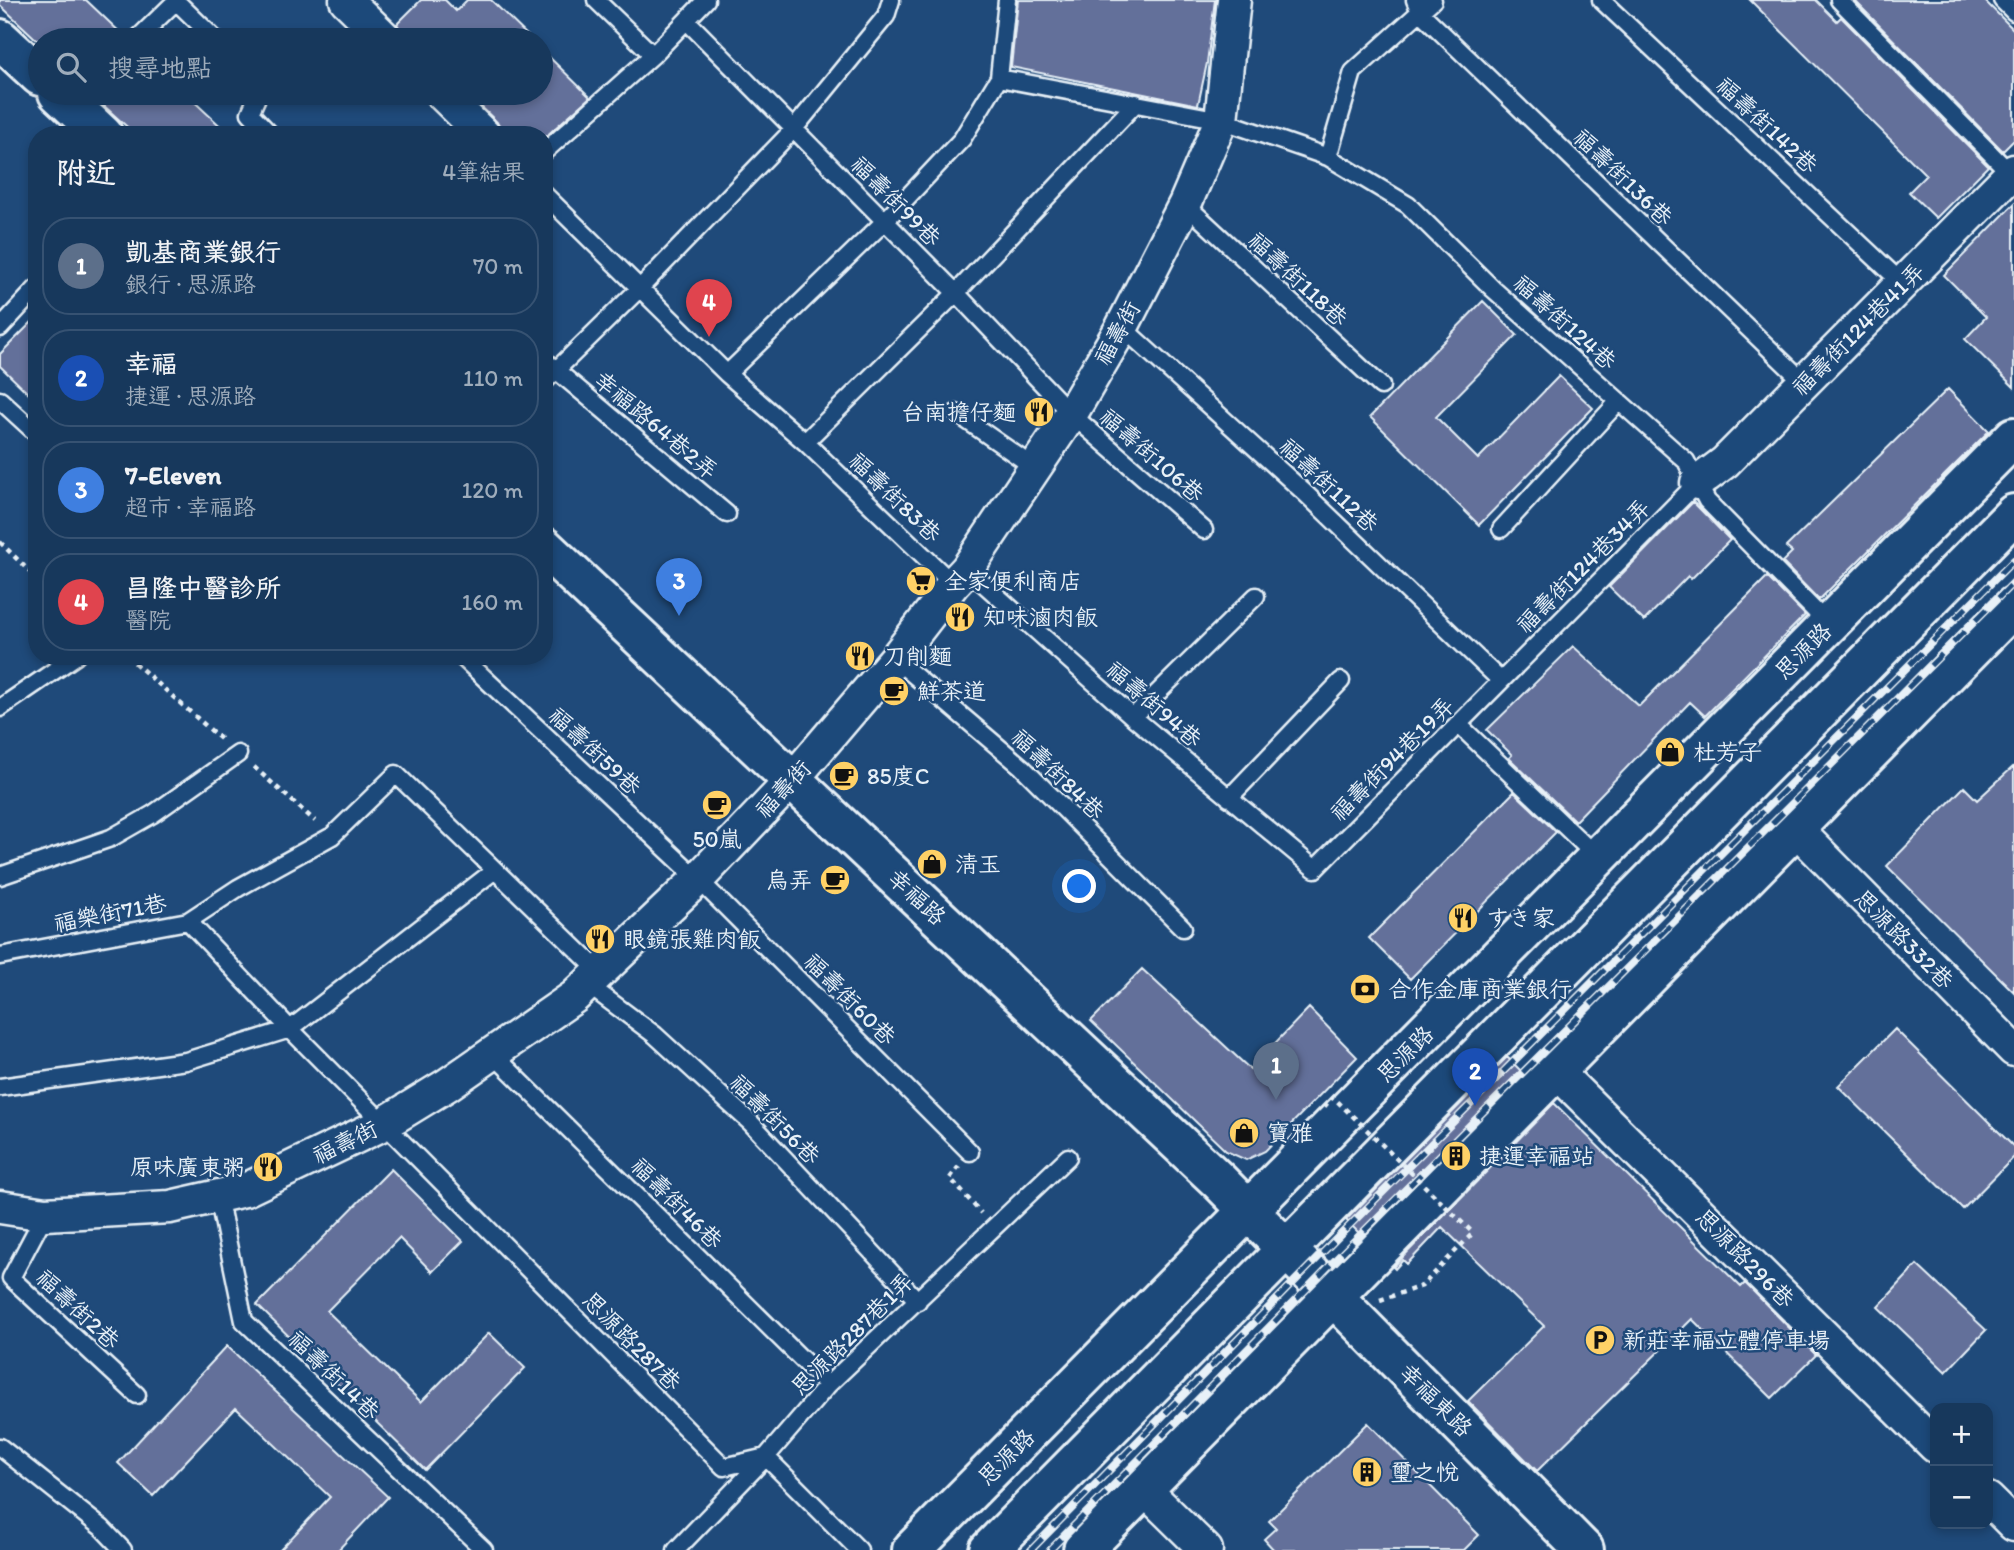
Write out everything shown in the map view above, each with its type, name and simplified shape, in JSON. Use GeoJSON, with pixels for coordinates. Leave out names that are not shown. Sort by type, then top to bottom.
{"type":"FeatureCollection","features":[{"type":"Feature","properties":{"kind":"main road"},"geometry":{"type":"LineString","coordinates":[[0,39],[28,65]]}},
{"type":"Feature","properties":{"kind":"main road"},"geometry":{"type":"LineString","coordinates":[[78,105],[95,126]]}},
{"type":"Feature","properties":{"kind":"main road","name":"思源路"},"geometry":{"type":"LineString","coordinates":[[912,1550],[2014,437]]}},
{"type":"Feature","properties":{"kind":"main road"},"geometry":{"type":"LineString","coordinates":[[989,1550],[2014,514]]}},
{"type":"Feature","properties":{"kind":"main road","name":"幸福路"},"geometry":{"type":"LineString","coordinates":[[553,555],[1288,1249]]}},
{"type":"Feature","properties":{"kind":"main road"},"geometry":{"type":"LineString","coordinates":[[1083,1550],[2014,606]]}},
{"type":"Feature","properties":{"kind":"main road","name":"幸福東路"},"geometry":{"type":"LineString","coordinates":[[1288,1249],[1584,1550]]}},
{"type":"Feature","properties":{"kind":"street"},"geometry":{"type":"LineString","coordinates":[[346,0],[375,28]]}},
{"type":"Feature","properties":{"kind":"street","name":"福壽街"},"geometry":{"type":"LineString","coordinates":[[0,1207],[45,1214],[170,1208],[245,1190],[385,1123],[493,1054],[574,997],[698,879],[792,780],[895,660],[960,577],[1071,414],[1122,327],[1185,204],[1221,120],[1234,0]]}},
{"type":"Feature","properties":{"kind":"street"},"geometry":{"type":"LineString","coordinates":[[453,105],[475,126]]}},
{"type":"Feature","properties":{"kind":"street","name":"福壽街124巷41弄"},"geometry":{"type":"LineString","coordinates":[[1697,483],[1726,462],[2012,172]]}},
{"type":"Feature","properties":{"kind":"street","name":"思源路332巷"},"geometry":{"type":"LineString","coordinates":[[1795,828],[2014,1051]]}},
{"type":"Feature","properties":{"kind":"street","name":"思源路296巷"},"geometry":{"type":"LineString","coordinates":[[1555,1070],[1930,1442]]}},
{"type":"Feature","properties":{"kind":"street"},"geometry":{"type":"LineString","coordinates":[[1143,1488],[1206,1550]]}},
{"type":"Feature","properties":{"kind":"street"},"geometry":{"type":"LineString","coordinates":[[1993,1504],[2014,1525]]}},
{"type":"Feature","properties":{"kind":"lane"},"geometry":{"type":"LineString","coordinates":[[148,28],[176,0],[204,28]]}},
{"type":"Feature","properties":{"kind":"lane"},"geometry":{"type":"LineString","coordinates":[[596,0],[653,55]]}},
{"type":"Feature","properties":{"kind":"lane"},"geometry":{"type":"LineString","coordinates":[[553,144],[653,55],[706,0]]}},
{"type":"Feature","properties":{"kind":"lane"},"geometry":{"type":"LineString","coordinates":[[553,366],[641,287],[793,130],[886,16],[891,0]]}},
{"type":"Feature","properties":{"kind":"lane"},"geometry":{"type":"LineString","coordinates":[[727,374],[884,222],[962,139],[999,78],[1007,0]]}},
{"type":"Feature","properties":{"kind":"lane"},"geometry":{"type":"LineString","coordinates":[[1328,157],[1353,72],[1417,6],[1433,0]]}},
{"type":"Feature","properties":{"kind":"lane","name":"福壽街142巷"},"geometry":{"type":"LineString","coordinates":[[1601,0],[1903,284]]}},
{"type":"Feature","properties":{"kind":"lane"},"geometry":{"type":"LineString","coordinates":[[2002,0],[2014,12]]}},
{"type":"Feature","properties":{"kind":"lane"},"geometry":{"type":"LineString","coordinates":[[1844,2],[2012,172]]}},
{"type":"Feature","properties":{"kind":"lane","name":"福壽街136巷"},"geometry":{"type":"LineString","coordinates":[[1417,6],[1805,383]]}},
{"type":"Feature","properties":{"kind":"lane","name":"福壽街99巷"},"geometry":{"type":"LineString","coordinates":[[687,21],[956,293],[1071,414]]}},
{"type":"Feature","properties":{"kind":"lane","name":"福壽街124巷"},"geometry":{"type":"LineString","coordinates":[[999,78],[1221,120],[1328,157],[1408,205],[1493,289],[1686,461],[1707,500],[1829,625]]}},
{"type":"Feature","properties":{"kind":"lane"},"geometry":{"type":"LineString","coordinates":[[805,442],[956,293],[1136,103]]}},
{"type":"Feature","properties":{"kind":"lane"},"geometry":{"type":"LineString","coordinates":[[254,105],[250,113],[262,126]]}},
{"type":"Feature","properties":{"kind":"lane","name":"福壽街83巷"},"geometry":{"type":"LineString","coordinates":[[553,203],[727,374],[960,577]]}},
{"type":"Feature","properties":{"kind":"lane","name":"福壽街118巷"},"geometry":{"type":"LineString","coordinates":[[1185,204],[1381,386]]}},
{"type":"Feature","properties":{"kind":"lane"},"geometry":{"type":"LineString","coordinates":[[0,328],[28,298]]}},
{"type":"Feature","properties":{"kind":"lane","name":"福壽街112巷"},"geometry":{"type":"LineString","coordinates":[[1122,327],[1305,493],[1501,681]]}},
{"type":"Feature","properties":{"kind":"lane","name":"幸福路64巷2弄"},"geometry":{"type":"LineString","coordinates":[[553,375],[727,514]]}},
{"type":"Feature","properties":{"kind":"lane"},"geometry":{"type":"LineString","coordinates":[[0,400],[28,426]]}},
{"type":"Feature","properties":{"kind":"lane"},"geometry":{"type":"LineString","coordinates":[[1501,529],[1619,401]]}},
{"type":"Feature","properties":{"kind":"lane"},"geometry":{"type":"LineString","coordinates":[[956,413],[1035,468]]}},
{"type":"Feature","properties":{"kind":"lane","name":"福壽街106巷"},"geometry":{"type":"LineString","coordinates":[[1071,414],[1204,530]]}},
{"type":"Feature","properties":{"kind":"lane","name":"福壽街124巷34弄"},"geometry":{"type":"LineString","coordinates":[[1501,681],[1697,483]]}},
{"type":"Feature","properties":{"kind":"lane","name":"福壽街94巷"},"geometry":{"type":"LineString","coordinates":[[960,577],[1315,869]]}},
{"type":"Feature","properties":{"kind":"lane"},"geometry":{"type":"LineString","coordinates":[[1133,717],[1256,596]]}},
{"type":"Feature","properties":{"kind":"lane","name":"福壽街84巷"},"geometry":{"type":"LineString","coordinates":[[895,660],[1022,767],[1183,928]]}},
{"type":"Feature","properties":{"kind":"lane"},"geometry":{"type":"LineString","coordinates":[[0,708],[63,665]]}},
{"type":"Feature","properties":{"kind":"lane","name":"福壽街59巷"},"geometry":{"type":"LineString","coordinates":[[471,665],[698,879]]}},
{"type":"Feature","properties":{"kind":"lane"},"geometry":{"type":"LineString","coordinates":[[1229,797],[1341,681]]}},
{"type":"Feature","properties":{"kind":"lane","name":"福壽街94巷19弄"},"geometry":{"type":"LineString","coordinates":[[1315,869],[1501,681]]}},
{"type":"Feature","properties":{"kind":"lane"},"geometry":{"type":"LineString","coordinates":[[1458,724],[1599,858]]}},
{"type":"Feature","properties":{"kind":"lane"},"geometry":{"type":"LineString","coordinates":[[0,876],[111,838],[153,814],[238,754]]}},
{"type":"Feature","properties":{"kind":"lane","name":"福樂街71巷"},"geometry":{"type":"LineString","coordinates":[[1,953],[188,922],[238,888],[332,836],[396,774],[495,870]]}},
{"type":"Feature","properties":{"kind":"lane"},"geometry":{"type":"LineString","coordinates":[[0,1087],[186,1061],[290,1029],[495,870]]}},
{"type":"Feature","properties":{"kind":"lane","name":"福壽街56巷"},"geometry":{"type":"LineString","coordinates":[[495,870],[594,978],[751,1123],[918,1300]]}},
{"type":"Feature","properties":{"kind":"lane","name":"福壽街60巷"},"geometry":{"type":"LineString","coordinates":[[698,879],[970,1152]]}},
{"type":"Feature","properties":{"kind":"lane"},"geometry":{"type":"LineString","coordinates":[[188,922],[385,1123]]}},
{"type":"Feature","properties":{"kind":"lane","name":"福壽街46巷"},"geometry":{"type":"LineString","coordinates":[[493,1054],[828,1385]]}},
{"type":"Feature","properties":{"kind":"lane","name":"思源路287巷"},"geometry":{"type":"LineString","coordinates":[[385,1123],[724,1467],[766,1457]]}},
{"type":"Feature","properties":{"kind":"lane","name":"思源路287巷1弄"},"geometry":{"type":"LineString","coordinates":[[676,1550],[766,1457],[828,1385],[1068,1157]]}},
{"type":"Feature","properties":{"kind":"lane","name":"福壽街14巷"},"geometry":{"type":"LineString","coordinates":[[218,1196],[244,1321],[484,1550]]}},
{"type":"Feature","properties":{"kind":"lane","name":"福壽街2巷"},"geometry":{"type":"LineString","coordinates":[[45,1214],[11,1278],[137,1395]]}},
{"type":"Feature","properties":{"kind":"lane"},"geometry":{"type":"LineString","coordinates":[[0,1447],[102,1528],[123,1550]]}},
{"type":"Feature","properties":{"kind":"lane"},"geometry":{"type":"LineString","coordinates":[[766,1457],[859,1550]]}},
{"type":"Feature","properties":{"kind":"path"},"geometry":{"type":"LineString","coordinates":[[0,542],[28,570]]}},
{"type":"Feature","properties":{"kind":"path"},"geometry":{"type":"LineString","coordinates":[[1324,1107],[1333,1097],[1473,1233],[1422,1286],[1380,1300]]}},
{"type":"Feature","properties":{"kind":"path"},"geometry":{"type":"LineString","coordinates":[[970,1152],[950,1178],[993,1228]]}},
{"type":"Feature","properties":{"kind":"building"},"geometry":{"type":"Polygon","coordinates":[[[0,0],[86,0],[115,28],[28,28],[28,31],[0,5],[0,0]]]}},
{"type":"Feature","properties":{"kind":"building"},"geometry":{"type":"Polygon","coordinates":[[[421,0],[445,0],[456,11],[467,0],[491,0],[520,28],[400,28],[397,24],[421,0]]]}},
{"type":"Feature","properties":{"kind":"building"},"geometry":{"type":"Polygon","coordinates":[[[1018,0],[1215,0],[1207,63],[1198,105],[1011,67],[1018,0]]]}},
{"type":"Feature","properties":{"kind":"building"},"geometry":{"type":"Polygon","coordinates":[[[1750,0],[1816,0],[1837,21],[1841,17],[1988,166],[1936,218],[1909,192],[1926,175],[1750,0]]]}},
{"type":"Feature","properties":{"kind":"building"},"geometry":{"type":"Polygon","coordinates":[[[1984,0],[2014,30],[2014,140],[2003,151],[1856,2],[1984,0]]]}},
{"type":"Feature","properties":{"kind":"building"},"geometry":{"type":"Polygon","coordinates":[[[553,61],[590,97],[553,130],[553,126],[499,126],[479,105],[553,105],[553,61]]]}},
{"type":"Feature","properties":{"kind":"building"},"geometry":{"type":"Polygon","coordinates":[[[103,105],[198,105],[220,126],[126,126],[103,105]]]}},
{"type":"Feature","properties":{"kind":"building"},"geometry":{"type":"Polygon","coordinates":[[[2014,204],[2014,387],[1965,339],[1986,317],[1944,275],[2014,204]]]}},
{"type":"Feature","properties":{"kind":"building"},"geometry":{"type":"Polygon","coordinates":[[[1483,301],[1517,335],[1436,417],[1478,459],[1559,376],[1593,408],[1479,525],[1370,417],[1483,301]]]}},
{"type":"Feature","properties":{"kind":"building"},"geometry":{"type":"Polygon","coordinates":[[[28,326],[28,393],[0,366],[0,354],[28,326]]]}},
{"type":"Feature","properties":{"kind":"building"},"geometry":{"type":"Polygon","coordinates":[[[1948,389],[1989,431],[1819,600],[1782,562],[1792,552],[1786,547],[1948,389]]]}},
{"type":"Feature","properties":{"kind":"building"},"geometry":{"type":"Polygon","coordinates":[[[1693,502],[1730,540],[1691,579],[1688,576],[1644,621],[1609,587],[1693,502]]]}},
{"type":"Feature","properties":{"kind":"building"},"geometry":{"type":"Polygon","coordinates":[[[1767,577],[1805,615],[1705,716],[1690,702],[1575,821],[1509,758],[1512,755],[1487,730],[1573,646],[1639,706],[1767,577]]]}},
{"type":"Feature","properties":{"kind":"building"},"geometry":{"type":"Polygon","coordinates":[[[2014,766],[2014,992],[1887,866],[1964,787],[1977,800],[2014,766]]]}},
{"type":"Feature","properties":{"kind":"building"},"geometry":{"type":"Polygon","coordinates":[[[1514,792],[1556,832],[1410,979],[1369,938],[1514,792]]]}},
{"type":"Feature","properties":{"kind":"building"},"geometry":{"type":"Polygon","coordinates":[[[1142,969],[1250,1069],[1309,1008],[1357,1057],[1265,1151],[1246,1160],[1226,1151],[1091,1021],[1142,969]]]}},
{"type":"Feature","properties":{"kind":"building"},"geometry":{"type":"Polygon","coordinates":[[[1895,1029],[2014,1147],[2014,1157],[1963,1209],[1838,1086],[1895,1029]]]}},
{"type":"Feature","properties":{"kind":"building"},"geometry":{"type":"Polygon","coordinates":[[[1507,1057],[1523,1073],[1362,1236],[1346,1220],[1507,1057]]]}},
{"type":"Feature","properties":{"kind":"building"},"geometry":{"type":"Polygon","coordinates":[[[1554,1103],[1741,1287],[1745,1283],[1816,1355],[1772,1398],[1692,1319],[1537,1471],[1468,1401],[1544,1326],[1442,1227],[1407,1264],[1403,1260],[1395,1269],[1393,1267],[1554,1103]]]}},
{"type":"Feature","properties":{"kind":"building"},"geometry":{"type":"Polygon","coordinates":[[[391,1169],[463,1241],[432,1272],[399,1238],[327,1311],[421,1402],[489,1333],[525,1368],[425,1470],[257,1305],[391,1169]]]}},
{"type":"Feature","properties":{"kind":"building"},"geometry":{"type":"Polygon","coordinates":[[[1917,1265],[1986,1330],[1946,1372],[1878,1307],[1917,1265]]]}},
{"type":"Feature","properties":{"kind":"building"},"geometry":{"type":"Polygon","coordinates":[[[227,1346],[388,1497],[338,1550],[280,1550],[330,1497],[236,1408],[153,1496],[118,1463],[227,1346]]]}},
{"type":"Feature","properties":{"kind":"building","name":"璽之悅"},"geometry":{"type":"Polygon","coordinates":[[[1368,1423],[1479,1535],[1464,1550],[1274,1550],[1264,1539],[1276,1528],[1269,1521],[1368,1423]]]}},
{"type":"Feature","properties":{"kind":"railway"},"geometry":{"type":"LineString","coordinates":[[1031,1550],[1344,1231],[2014,560]]}},
{"type":"Feature","properties":{"kind":"railway"},"geometry":{"type":"LineString","coordinates":[[1050,1550],[1354,1241],[2014,582]]}},
{"type":"Feature","properties":{"kind":"place","name":"昌隆中醫診所"},"geometry":{"type":"Point","coordinates":[709,337]}},
{"type":"Feature","properties":{"kind":"place","name":"台南擔仔麵"},"geometry":{"type":"Point","coordinates":[1039,412]}},
{"type":"Feature","properties":{"kind":"place","name":"全家便利商店"},"geometry":{"type":"Point","coordinates":[921,581]}},
{"type":"Feature","properties":{"kind":"place","name":"7-Eleven"},"geometry":{"type":"Point","coordinates":[679,616]}},
{"type":"Feature","properties":{"kind":"place","name":"知味滷肉飯"},"geometry":{"type":"Point","coordinates":[960,617]}},
{"type":"Feature","properties":{"kind":"place","name":"刀削麵"},"geometry":{"type":"Point","coordinates":[860,656]}},
{"type":"Feature","properties":{"kind":"place","name":"鮮茶道"},"geometry":{"type":"Point","coordinates":[894,691]}},
{"type":"Feature","properties":{"kind":"place","name":"杜芳子"},"geometry":{"type":"Point","coordinates":[1670,752]}},
{"type":"Feature","properties":{"kind":"place","name":"85度C"},"geometry":{"type":"Point","coordinates":[844,776]}},
{"type":"Feature","properties":{"kind":"place","name":"50嵐"},"geometry":{"type":"Point","coordinates":[717,805]}},
{"type":"Feature","properties":{"kind":"place","name":"清玉"},"geometry":{"type":"Point","coordinates":[932,864]}},
{"type":"Feature","properties":{"kind":"place","name":"烏弄"},"geometry":{"type":"Point","coordinates":[835,880]}},
{"type":"Feature","properties":{"kind":"place","name":"すき家"},"geometry":{"type":"Point","coordinates":[1463,918]}},
{"type":"Feature","properties":{"kind":"place","name":"眼鏡張雞肉飯"},"geometry":{"type":"Point","coordinates":[600,939]}},
{"type":"Feature","properties":{"kind":"place","name":"合作金庫商業銀行"},"geometry":{"type":"Point","coordinates":[1365,989]}},
{"type":"Feature","properties":{"kind":"place","name":"凱基商業銀行"},"geometry":{"type":"Point","coordinates":[1276,1100]}},
{"type":"Feature","properties":{"kind":"place","name":"幸福"},"geometry":{"type":"Point","coordinates":[1475,1106]}},
{"type":"Feature","properties":{"kind":"place","name":"寶雅"},"geometry":{"type":"Point","coordinates":[1244,1133]}},
{"type":"Feature","properties":{"kind":"place","name":"捷運幸福站"},"geometry":{"type":"Point","coordinates":[1456,1156]}},
{"type":"Feature","properties":{"kind":"place","name":"原味廣東粥"},"geometry":{"type":"Point","coordinates":[268,1167]}},
{"type":"Feature","properties":{"kind":"place","name":"新莊幸福立體停車場"},"geometry":{"type":"Point","coordinates":[1600,1340]}},
{"type":"Feature","properties":{"kind":"place","name":"璽之悅"},"geometry":{"type":"Point","coordinates":[1367,1472]}}]}
